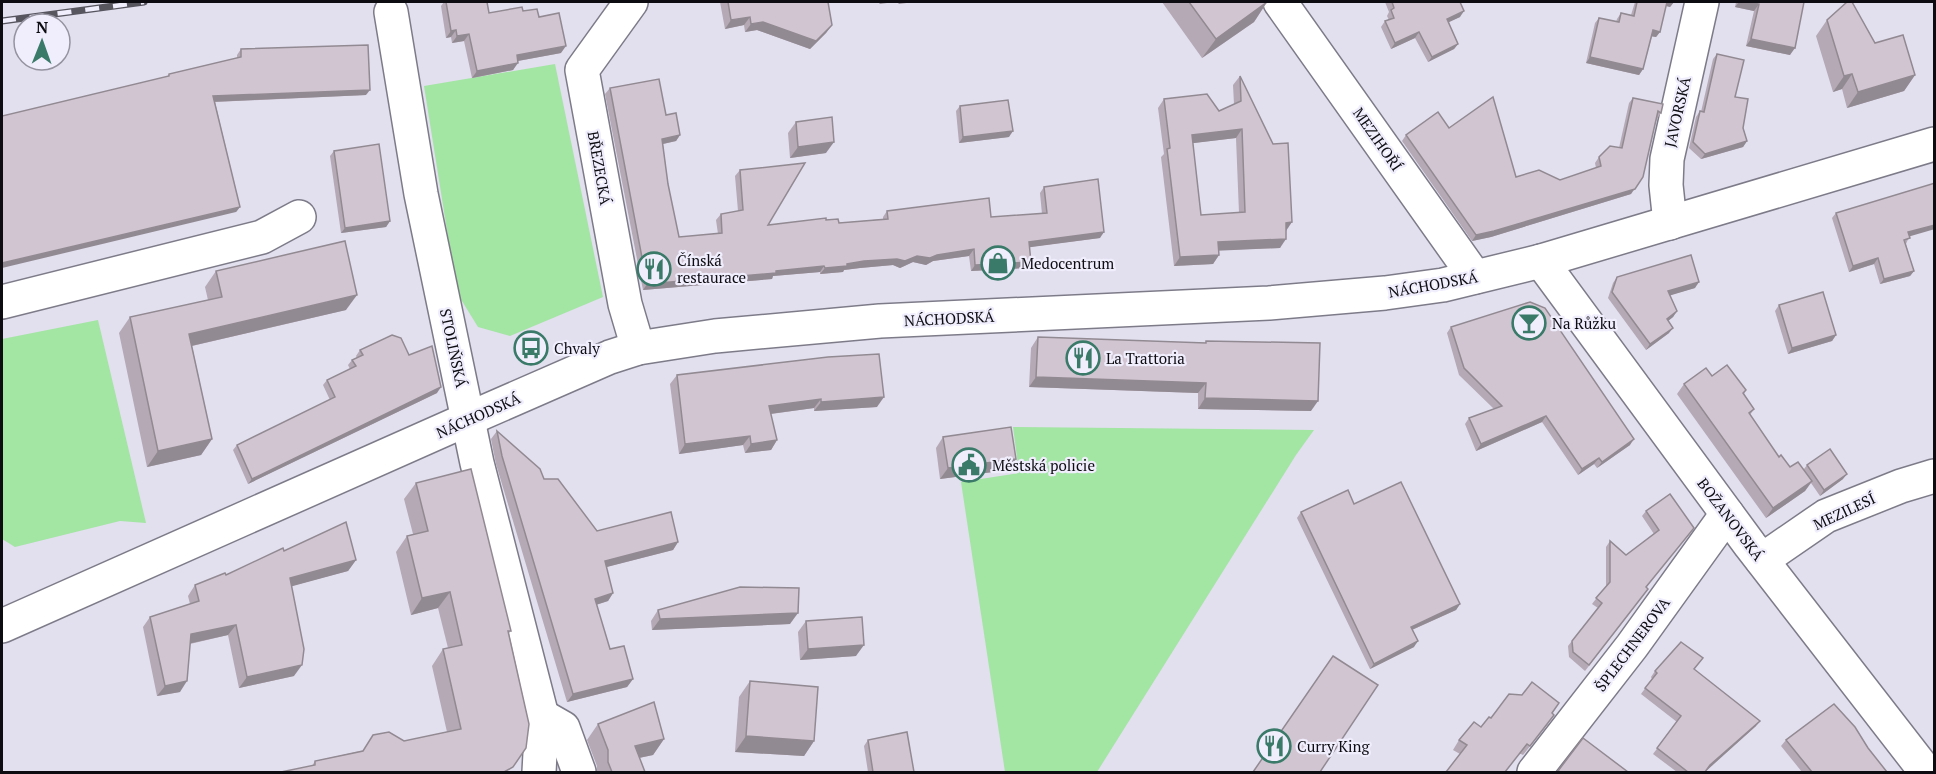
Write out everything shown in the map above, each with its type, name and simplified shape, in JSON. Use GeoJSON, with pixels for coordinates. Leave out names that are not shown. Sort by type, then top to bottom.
{"type":"FeatureCollection","features":[{"type":"Feature","properties":{"kind":"street","name":"BŘEZECKÁ"},"geometry":{"type":"LineString","coordinates":[[631,2],[582,70],[624,304],[638,348]]}},
{"type":"Feature","properties":{"kind":"street","name":"MEZIHOŘÍ"},"geometry":{"type":"LineString","coordinates":[[1280,2],[1475,277]]}},
{"type":"Feature","properties":{"kind":"street","name":"JAVORSKÁ"},"geometry":{"type":"LineString","coordinates":[[1670,223],[1666,185],[1667,159],[1702,2]]}},
{"type":"Feature","properties":{"kind":"street","name":"STOLIŇSKÁ"},"geometry":{"type":"LineString","coordinates":[[391,12],[421,194],[477,463],[542,716],[539,772]]}},
{"type":"Feature","properties":{"kind":"street","name":"NÁCHODSKÁ"},"geometry":{"type":"LineString","coordinates":[[2,626],[468,418],[610,357],[638,348],[694,338],[880,321],[1281,302],[1385,293],[1443,285],[1541,261],[1935,144]]}},
{"type":"Feature","properties":{"kind":"street"},"geometry":{"type":"LineString","coordinates":[[2,302],[262,237],[300,217]]}},
{"type":"Feature","properties":{"kind":"street","name":"BOŽANOVSKÁ"},"geometry":{"type":"LineString","coordinates":[[1541,261],[1727,514],[1926,772]]}},
{"type":"Feature","properties":{"kind":"street","name":"MEZILESÍ"},"geometry":{"type":"LineString","coordinates":[[1762,560],[1826,516],[1901,486],[1935,476]]}},
{"type":"Feature","properties":{"kind":"street","name":"ŠPLECHNEROVA"},"geometry":{"type":"LineString","coordinates":[[1534,772],[1632,646],[1727,514]]}},
{"type":"Feature","properties":{"kind":"street"},"geometry":{"type":"LineString","coordinates":[[542,716],[563,729],[579,772]]}},
{"type":"Feature","properties":{"kind":"green space"},"geometry":{"type":"Polygon","coordinates":[[[555,64],[603,297],[510,336],[478,327],[457,293],[424,86],[555,64]]]}},
{"type":"Feature","properties":{"kind":"green space"},"geometry":{"type":"Polygon","coordinates":[[[98,320],[146,523],[120,521],[15,547],[2,539],[2,339],[98,320]]]}},
{"type":"Feature","properties":{"kind":"green space"},"geometry":{"type":"Polygon","coordinates":[[[1013,427],[1314,430],[1296,455],[1097,772],[1005,772],[961,482],[1019,473],[1013,427]]]}},
{"type":"Feature","properties":{"kind":"building"},"geometry":{"type":"Polygon","coordinates":[[[446,2],[487,2],[489,13],[522,7],[523,11],[537,9],[539,17],[559,13],[566,46],[517,55],[518,63],[477,71],[469,34],[457,36],[456,30],[451,31],[446,2]]]}},
{"type":"Feature","properties":{"kind":"building"},"geometry":{"type":"Polygon","coordinates":[[[728,2],[828,2],[832,25],[816,41],[763,22],[751,24],[750,17],[731,20],[728,2]]]}},
{"type":"Feature","properties":{"kind":"building"},"geometry":{"type":"Polygon","coordinates":[[[1189,2],[1267,2],[1216,39],[1189,2]]]}},
{"type":"Feature","properties":{"kind":"building"},"geometry":{"type":"Polygon","coordinates":[[[1392,2],[1460,2],[1464,11],[1447,19],[1458,44],[1432,57],[1419,32],[1395,43],[1385,21],[1394,18],[1391,10],[1394,8],[1392,2]]]}},
{"type":"Feature","properties":{"kind":"building"},"geometry":{"type":"Polygon","coordinates":[[[1637,2],[1667,2],[1660,32],[1653,30],[1643,69],[1590,57],[1599,18],[1619,22],[1621,13],[1634,16],[1637,2]]]}},
{"type":"Feature","properties":{"kind":"building"},"geometry":{"type":"Polygon","coordinates":[[[1747,2],[1804,2],[1795,48],[1751,39],[1759,4],[1747,2]]]}},
{"type":"Feature","properties":{"kind":"building"},"geometry":{"type":"Polygon","coordinates":[[[1847,2],[1852,2],[1875,43],[1903,35],[1915,75],[1858,92],[1852,74],[1844,76],[1827,20],[1847,2]]]}},
{"type":"Feature","properties":{"kind":"building"},"geometry":{"type":"Polygon","coordinates":[[[368,45],[370,90],[213,96],[240,207],[2,263],[2,116],[241,57],[241,49],[368,45]]]}},
{"type":"Feature","properties":{"kind":"building"},"geometry":{"type":"Polygon","coordinates":[[[1717,54],[1744,60],[1735,97],[1748,99],[1743,128],[1747,141],[1705,154],[1693,142],[1700,111],[1704,112],[1717,54]]]}},
{"type":"Feature","properties":{"kind":"building"},"geometry":{"type":"Polygon","coordinates":[[[1240,76],[1273,144],[1288,143],[1292,222],[1286,223],[1286,239],[1218,242],[1219,255],[1180,257],[1167,149],[1170,148],[1164,99],[1207,94],[1219,111],[1241,101],[1240,76]],[[1242,129],[1192,135],[1201,215],[1245,212],[1242,129]]]}},
{"type":"Feature","properties":{"kind":"building"},"geometry":{"type":"Polygon","coordinates":[[[659,79],[666,115],[676,113],[680,135],[662,139],[679,237],[722,233],[721,214],[743,210],[740,170],[805,163],[768,225],[826,218],[826,220],[838,219],[839,223],[888,219],[887,211],[989,198],[991,217],[1047,213],[1044,187],[1098,179],[1104,232],[1029,242],[1031,262],[975,265],[974,249],[930,258],[917,256],[905,261],[897,259],[864,261],[847,264],[847,266],[825,268],[824,266],[776,271],[776,273],[647,284],[610,88],[659,79]]]}},
{"type":"Feature","properties":{"kind":"building"},"geometry":{"type":"Polygon","coordinates":[[[1493,97],[1516,177],[1539,170],[1560,180],[1601,166],[1599,157],[1610,146],[1622,148],[1633,98],[1663,104],[1661,113],[1658,111],[1643,177],[1635,189],[1476,235],[1406,135],[1438,112],[1449,128],[1493,97]]]}},
{"type":"Feature","properties":{"kind":"building"},"geometry":{"type":"Polygon","coordinates":[[[1008,100],[1013,131],[963,137],[960,106],[1008,100]]]}},
{"type":"Feature","properties":{"kind":"building"},"geometry":{"type":"Polygon","coordinates":[[[832,117],[834,142],[798,147],[796,122],[832,117]]]}},
{"type":"Feature","properties":{"kind":"building"},"geometry":{"type":"Polygon","coordinates":[[[379,144],[390,221],[345,228],[334,151],[379,144]]]}},
{"type":"Feature","properties":{"kind":"building"},"geometry":{"type":"Polygon","coordinates":[[[1935,183],[1935,225],[1908,232],[1910,238],[1904,240],[1914,271],[1884,279],[1878,258],[1853,266],[1836,213],[1935,183]]]}},
{"type":"Feature","properties":{"kind":"building"},"geometry":{"type":"Polygon","coordinates":[[[345,241],[357,295],[189,334],[212,439],[158,451],[130,317],[222,297],[216,271],[345,241]]]}},
{"type":"Feature","properties":{"kind":"building"},"geometry":{"type":"Polygon","coordinates":[[[1691,255],[1699,282],[1668,291],[1677,311],[1667,319],[1673,328],[1650,344],[1612,292],[1617,277],[1691,255]]]}},
{"type":"Feature","properties":{"kind":"building"},"geometry":{"type":"Polygon","coordinates":[[[1823,292],[1836,335],[1792,348],[1779,305],[1823,292]]]}},
{"type":"Feature","properties":{"kind":"building"},"geometry":{"type":"Polygon","coordinates":[[[1530,302],[1545,308],[1634,439],[1602,462],[1599,458],[1582,469],[1546,416],[1481,444],[1469,418],[1502,406],[1464,368],[1451,327],[1530,302]]]}},
{"type":"Feature","properties":{"kind":"building"},"geometry":{"type":"Polygon","coordinates":[[[392,335],[401,338],[409,355],[432,346],[441,387],[252,479],[237,445],[335,397],[327,380],[356,366],[352,360],[363,355],[360,350],[392,335]]]}},
{"type":"Feature","properties":{"kind":"building"},"geometry":{"type":"Polygon","coordinates":[[[1038,337],[1206,343],[1206,341],[1320,343],[1318,401],[1205,398],[1206,383],[1036,377],[1038,337]]]}},
{"type":"Feature","properties":{"kind":"building"},"geometry":{"type":"Polygon","coordinates":[[[879,354],[884,397],[821,402],[821,399],[769,406],[777,440],[751,444],[750,436],[685,444],[677,375],[828,357],[879,354]]]}},
{"type":"Feature","properties":{"kind":"building"},"geometry":{"type":"Polygon","coordinates":[[[1727,365],[1746,390],[1743,393],[1754,409],[1749,413],[1779,457],[1781,455],[1790,467],[1798,462],[1812,481],[1773,508],[1684,384],[1706,368],[1712,376],[1727,365]]]}},
{"type":"Feature","properties":{"kind":"building"},"geometry":{"type":"Polygon","coordinates":[[[1011,427],[1016,459],[948,468],[943,437],[1011,427]]]}},
{"type":"Feature","properties":{"kind":"building"},"geometry":{"type":"Polygon","coordinates":[[[497,431],[540,469],[544,479],[558,479],[597,531],[671,512],[678,542],[605,561],[613,593],[595,599],[610,649],[624,646],[633,679],[573,694],[502,456],[497,431]]]}},
{"type":"Feature","properties":{"kind":"building"},"geometry":{"type":"Polygon","coordinates":[[[1830,449],[1847,474],[1824,490],[1807,465],[1830,449]]]}},
{"type":"Feature","properties":{"kind":"building"},"geometry":{"type":"Polygon","coordinates":[[[471,469],[511,631],[508,631],[529,724],[526,748],[513,767],[504,772],[281,772],[315,765],[315,761],[363,751],[373,735],[389,732],[404,741],[461,729],[443,649],[462,645],[450,592],[422,598],[407,536],[428,531],[416,483],[471,469]]]}},
{"type":"Feature","properties":{"kind":"building"},"geometry":{"type":"Polygon","coordinates":[[[1401,482],[1460,604],[1411,627],[1418,641],[1374,664],[1301,512],[1348,490],[1354,504],[1401,482]]]}},
{"type":"Feature","properties":{"kind":"building"},"geometry":{"type":"Polygon","coordinates":[[[1670,494],[1694,528],[1646,587],[1648,589],[1589,665],[1573,652],[1572,641],[1602,603],[1596,598],[1610,582],[1610,541],[1626,555],[1659,530],[1646,511],[1670,494]]]}},
{"type":"Feature","properties":{"kind":"building"},"geometry":{"type":"Polygon","coordinates":[[[346,522],[356,560],[290,578],[304,649],[302,665],[247,677],[236,625],[191,634],[187,681],[165,686],[150,617],[199,601],[195,585],[225,573],[226,575],[283,548],[284,551],[346,522]]]}},
{"type":"Feature","properties":{"kind":"building"},"geometry":{"type":"Polygon","coordinates":[[[740,587],[799,588],[798,613],[660,619],[658,610],[740,587]]]}},
{"type":"Feature","properties":{"kind":"building"},"geometry":{"type":"Polygon","coordinates":[[[862,617],[864,645],[808,649],[806,621],[862,617]]]}},
{"type":"Feature","properties":{"kind":"building"},"geometry":{"type":"Polygon","coordinates":[[[1681,642],[1703,658],[1694,669],[1760,721],[1705,772],[1688,772],[1657,748],[1681,716],[1645,688],[1657,673],[1655,671],[1681,642]]]}},
{"type":"Feature","properties":{"kind":"building"},"geometry":{"type":"Polygon","coordinates":[[[1333,656],[1378,685],[1320,772],[1253,772],[1333,656]]]}},
{"type":"Feature","properties":{"kind":"building"},"geometry":{"type":"Polygon","coordinates":[[[750,681],[818,687],[814,741],[746,736],[750,681]]]}},
{"type":"Feature","properties":{"kind":"building"},"geometry":{"type":"Polygon","coordinates":[[[1532,682],[1559,703],[1552,713],[1554,715],[1530,746],[1527,744],[1505,772],[1446,772],[1467,745],[1459,740],[1474,722],[1481,727],[1489,717],[1491,718],[1509,694],[1522,695],[1532,682]]]}},
{"type":"Feature","properties":{"kind":"building"},"geometry":{"type":"Polygon","coordinates":[[[654,702],[664,739],[635,746],[645,772],[612,772],[608,762],[608,750],[598,724],[654,702]]]}},
{"type":"Feature","properties":{"kind":"building"},"geometry":{"type":"Polygon","coordinates":[[[1834,704],[1855,727],[1887,772],[1812,772],[1786,740],[1834,704]]]}},
{"type":"Feature","properties":{"kind":"building"},"geometry":{"type":"Polygon","coordinates":[[[907,732],[914,772],[873,772],[868,740],[907,732]]]}},
{"type":"Feature","properties":{"kind":"building"},"geometry":{"type":"Polygon","coordinates":[[[1583,738],[1628,772],[1558,771],[1583,738]]]}},
{"type":"Feature","properties":{"kind":"railway"},"geometry":{"type":"LineString","coordinates":[[2,21],[144,2]]}},
{"type":"Feature","properties":{"kind":"place","name":"Medocentrum"},"geometry":{"type":"Point","coordinates":[998,263]}},
{"type":"Feature","properties":{"kind":"place","name":"Čínská restaurace"},"geometry":{"type":"Point","coordinates":[654,269]}},
{"type":"Feature","properties":{"kind":"place","name":"Na Růžku"},"geometry":{"type":"Point","coordinates":[1529,323]}},
{"type":"Feature","properties":{"kind":"place","name":"Chvaly"},"geometry":{"type":"Point","coordinates":[531,348]}},
{"type":"Feature","properties":{"kind":"place","name":"La Trattoria"},"geometry":{"type":"Point","coordinates":[1083,358]}},
{"type":"Feature","properties":{"kind":"place","name":"Městská policie"},"geometry":{"type":"Point","coordinates":[969,465]}},
{"type":"Feature","properties":{"kind":"place","name":"Curry King"},"geometry":{"type":"Point","coordinates":[1274,746]}}]}
